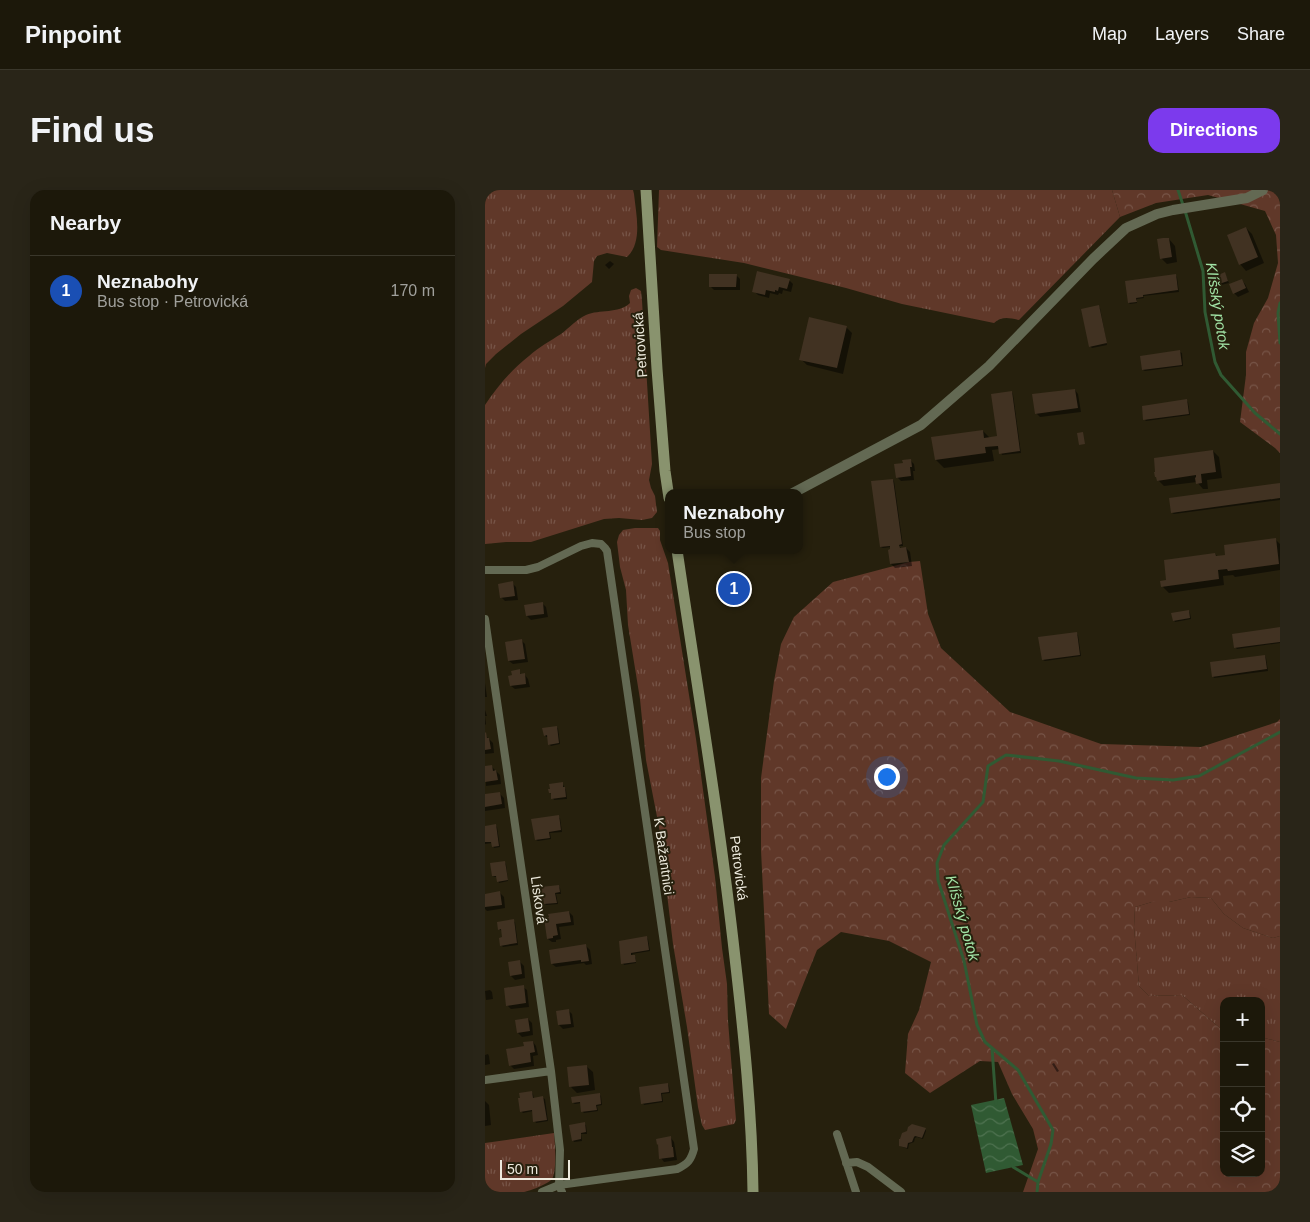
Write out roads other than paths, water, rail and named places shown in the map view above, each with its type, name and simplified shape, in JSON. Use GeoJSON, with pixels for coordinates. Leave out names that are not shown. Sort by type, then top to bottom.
{"type":"FeatureCollection","features":[{"type":"Feature","properties":{"kind":"main road","name":"Petrovická"},"geometry":{"type":"LineString","coordinates":[[646,190],[657,369],[668,489]]}},
{"type":"Feature","properties":{"kind":"main road","name":"Petrovická"},"geometry":{"type":"LineString","coordinates":[[678,554],[706,736],[732,928],[745,1056],[753,1192]]}},
{"type":"Feature","properties":{"kind":"street"},"geometry":{"type":"LineString","coordinates":[[801,489],[921,425],[989,366],[1093,259],[1126,228],[1157,214],[1247,198],[1263,190]]}},
{"type":"Feature","properties":{"kind":"street","name":"K Bažantnici"},"geometry":{"type":"LineString","coordinates":[[485,570],[526,570],[538,567],[581,546],[592,543],[601,544],[607,551],[694,1149],[687,1164],[677,1169],[561,1189]]}},
{"type":"Feature","properties":{"kind":"street","name":"Lísková"},"geometry":{"type":"LineString","coordinates":[[485,619],[551,1071],[560,1150],[561,1189]]}},
{"type":"Feature","properties":{"kind":"street"},"geometry":{"type":"LineString","coordinates":[[485,1080],[551,1071]]}},
{"type":"Feature","properties":{"kind":"street"},"geometry":{"type":"LineString","coordinates":[[837,1134],[856,1192]]}},
{"type":"Feature","properties":{"kind":"street"},"geometry":{"type":"LineString","coordinates":[[846,1163],[857,1162],[867,1166],[901,1192]]}},
{"type":"Feature","properties":{"kind":"street"},"geometry":{"type":"LineString","coordinates":[[542,1192],[561,1189]]}},
{"type":"Feature","properties":{"kind":"water"},"geometry":{"type":"Polygon","coordinates":[[[1004,1098],[1023,1165],[986,1173],[971,1105],[1004,1098]]]}},
{"type":"Feature","properties":{"kind":"waterway","name":"Klíšský potok"},"geometry":{"type":"LineString","coordinates":[[1178,190],[1203,271],[1205,312],[1215,362],[1221,375],[1255,413],[1280,434]]}},
{"type":"Feature","properties":{"kind":"waterway"},"geometry":{"type":"LineString","coordinates":[[1280,303],[1278,313],[1280,343]]}},
{"type":"Feature","properties":{"kind":"waterway","name":"Klíšský potok"},"geometry":{"type":"LineString","coordinates":[[1037,1192],[1038,1182],[1051,1144],[1053,1130],[1018,1070],[985,1042],[977,1025],[964,961],[938,880],[937,863],[944,845],[983,802],[988,766],[1006,755],[1059,761],[1136,778],[1173,780],[1199,776],[1280,732]]}},
{"type":"Feature","properties":{"kind":"waterway"},"geometry":{"type":"LineString","coordinates":[[992,1048],[996,1104]]}},
{"type":"Feature","properties":{"kind":"waterway"},"geometry":{"type":"LineString","coordinates":[[1012,1163],[1013,1167],[1038,1182]]}},
{"type":"Feature","properties":{"kind":"place","name":"Neznabohy"},"geometry":{"type":"Point","coordinates":[734,589]}}]}
